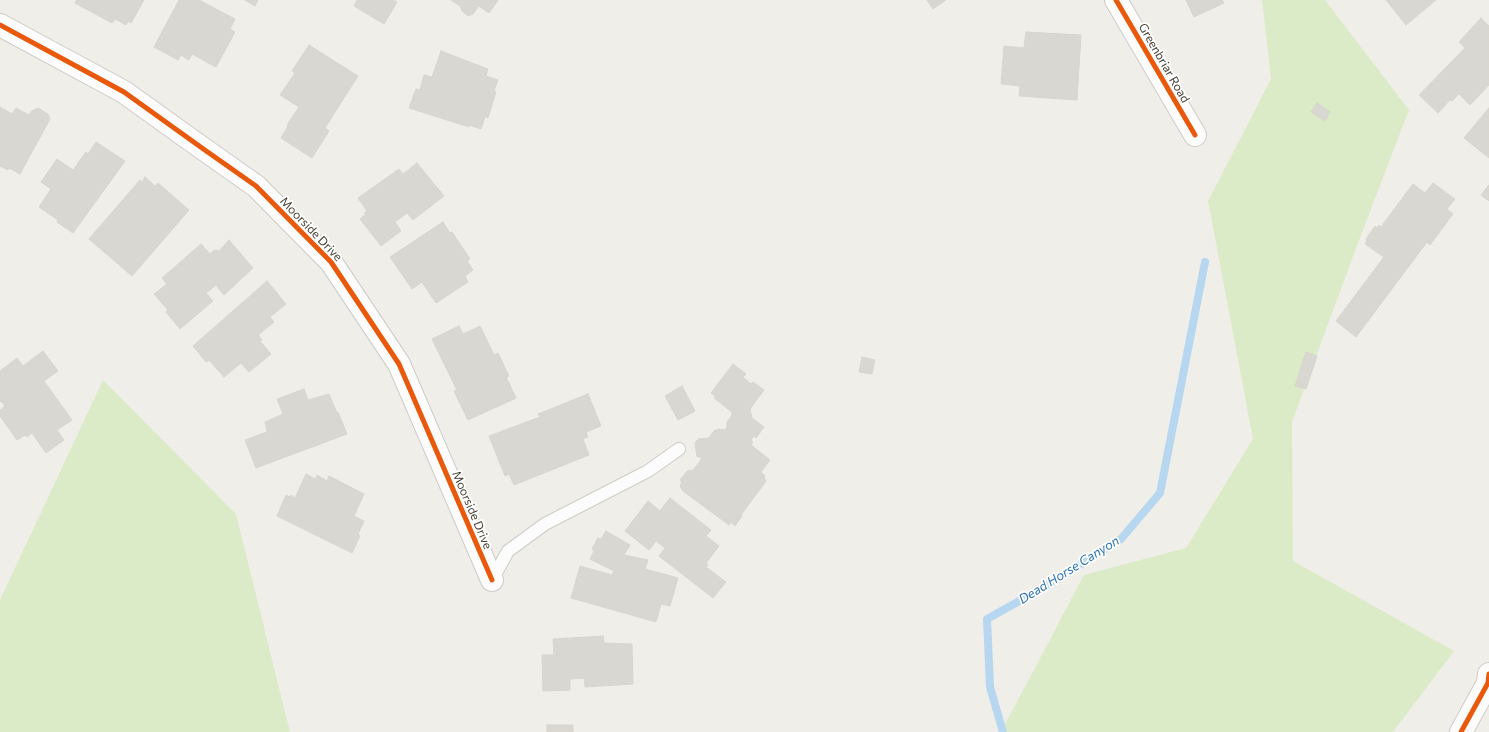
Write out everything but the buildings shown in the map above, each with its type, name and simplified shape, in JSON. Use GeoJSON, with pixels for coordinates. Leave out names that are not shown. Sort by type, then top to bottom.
{"type":"FeatureCollection","features":[{"type":"Feature","properties":{"kind":"street","name":"Greenbriar Road"},"geometry":{"type":"LineString","coordinates":[[1116,0],[1195,135]]}},
{"type":"Feature","properties":{"kind":"street","name":"Moorside Drive"},"geometry":{"type":"LineString","coordinates":[[0,25],[124,92],[256,186],[331,262],[399,364],[492,580]]}},
{"type":"Feature","properties":{"kind":"street"},"geometry":{"type":"LineString","coordinates":[[1460,732],[1489,680]]}},
{"type":"Feature","properties":{"kind":"lane"},"geometry":{"type":"LineString","coordinates":[[492,580],[508,551],[544,524],[648,471],[679,449]]}},
{"type":"Feature","properties":{"kind":"green space"},"geometry":{"type":"Polygon","coordinates":[[[1262,0],[1325,0],[1409,110],[1292,422],[1293,561],[1454,651],[1393,732],[1001,732],[1084,575],[1186,548],[1253,439],[1208,201],[1271,79],[1262,0]]]}},
{"type":"Feature","properties":{"kind":"green space"},"geometry":{"type":"Polygon","coordinates":[[[103,380],[236,514],[290,732],[0,732],[0,600],[103,380]]]}},
{"type":"Feature","properties":{"kind":"waterway","name":"Dead Horse Canyon"},"geometry":{"type":"LineString","coordinates":[[1003,732],[990,687],[987,619],[1041,589],[1121,539],[1160,493],[1205,262]]}},
{"type":"Feature","properties":{"kind":"cycle path"},"geometry":{"type":"LineString","coordinates":[[1116,0],[1195,135]]}},
{"type":"Feature","properties":{"kind":"cycle path"},"geometry":{"type":"LineString","coordinates":[[0,25],[124,92],[256,186],[331,262],[399,364],[492,580]]}},
{"type":"Feature","properties":{"kind":"cycle path"},"geometry":{"type":"LineString","coordinates":[[1461,732],[1488,683],[1489,674]]}}]}
